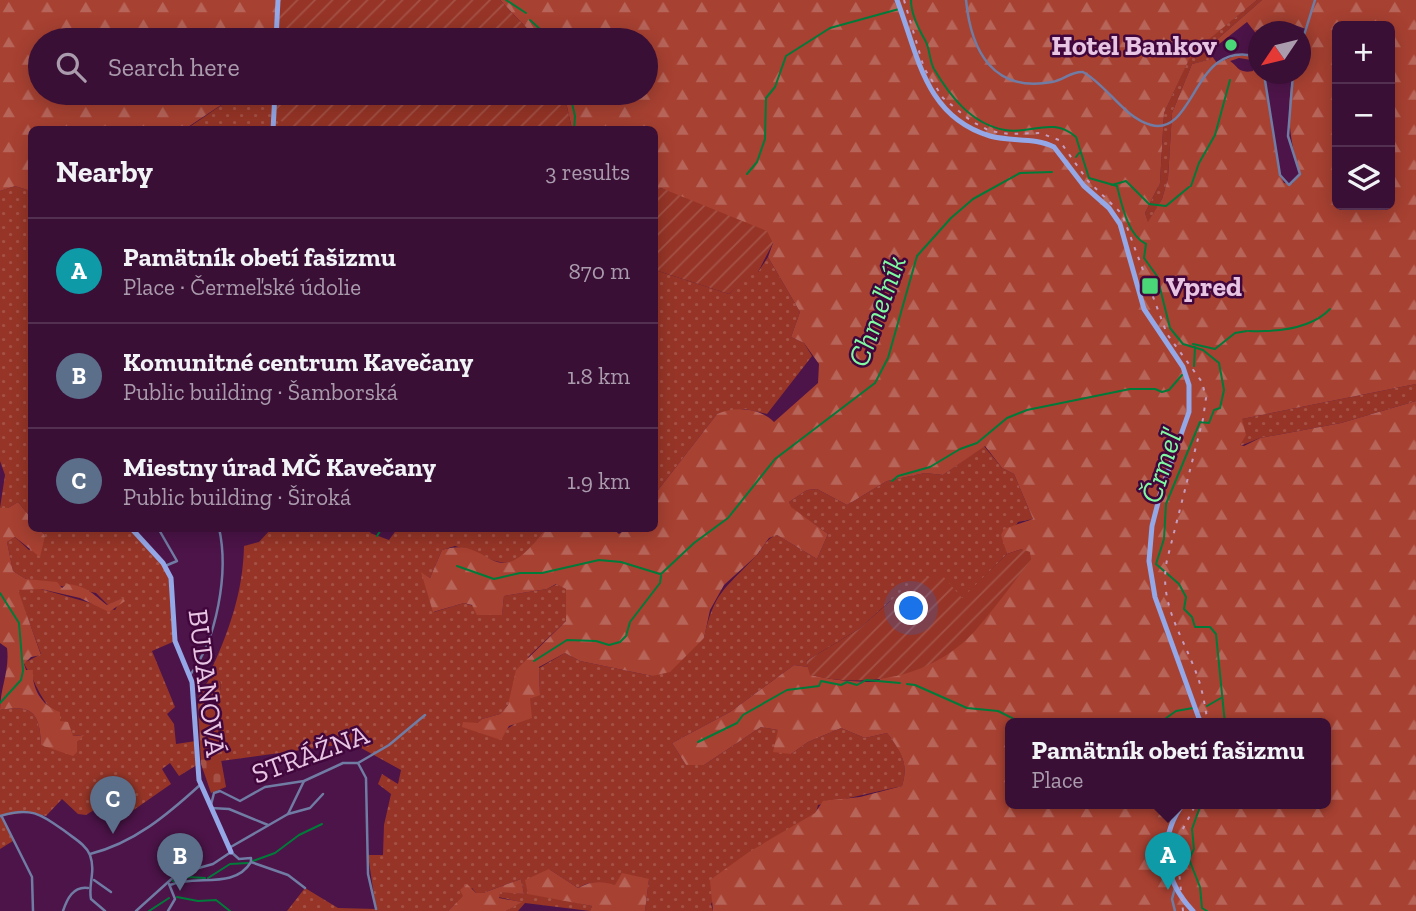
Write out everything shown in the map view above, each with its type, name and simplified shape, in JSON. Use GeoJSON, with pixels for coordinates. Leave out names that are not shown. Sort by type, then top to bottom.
{"type":"FeatureCollection","features":[{"type":"Feature","properties":{"kind":"main road"},"geometry":{"type":"LineString","coordinates":[[277,28],[278,0]]}},
{"type":"Feature","properties":{"kind":"main road"},"geometry":{"type":"LineString","coordinates":[[897,0],[922,76],[941,105],[961,122],[982,133],[1054,147],[1084,186],[1113,214],[1125,233],[1149,319],[1186,375],[1189,409],[1155,512],[1149,561],[1159,608],[1199,718]]}},
{"type":"Feature","properties":{"kind":"main road"},"geometry":{"type":"LineString","coordinates":[[273,126],[274,105]]}},
{"type":"Feature","properties":{"kind":"main road","name":"BUDANOVÁ"},"geometry":{"type":"LineString","coordinates":[[135,532],[165,566],[174,592],[175,641],[190,675],[200,785],[230,850]]}},
{"type":"Feature","properties":{"kind":"main road"},"geometry":{"type":"LineString","coordinates":[[1180,809],[1173,820],[1167,843],[1168,868],[1175,888],[1193,911]]}},
{"type":"Feature","properties":{"kind":"street"},"geometry":{"type":"LineString","coordinates":[[965,0],[969,24],[988,67],[1002,76],[1038,83],[1083,72],[1135,117],[1154,125],[1170,121],[1181,114],[1208,70],[1227,58],[1248,55]]}},
{"type":"Feature","properties":{"kind":"street"},"geometry":{"type":"LineString","coordinates":[[1308,21],[1315,0]]}},
{"type":"Feature","properties":{"kind":"street"},"geometry":{"type":"LineString","coordinates":[[1266,84],[1280,175],[1289,185],[1300,174],[1288,136],[1292,84]]}},
{"type":"Feature","properties":{"kind":"street"},"geometry":{"type":"LineString","coordinates":[[160,532],[177,561],[165,566]]}},
{"type":"Feature","properties":{"kind":"street"},"geometry":{"type":"LineString","coordinates":[[190,675],[207,649],[213,632],[223,556],[220,532]]}},
{"type":"Feature","properties":{"kind":"street","name":"STRÁŽNA"},"geometry":{"type":"LineString","coordinates":[[211,807],[215,793],[219,791],[238,801],[265,787],[304,781],[343,763],[358,763],[389,745],[425,715]]}},
{"type":"Feature","properties":{"kind":"street"},"geometry":{"type":"LineString","coordinates":[[358,763],[366,778],[368,874],[376,909]]}},
{"type":"Feature","properties":{"kind":"street"},"geometry":{"type":"LineString","coordinates":[[288,814],[304,781]]}},
{"type":"Feature","properties":{"kind":"street"},"geometry":{"type":"LineString","coordinates":[[90,853],[126,840],[158,822],[200,785]]}},
{"type":"Feature","properties":{"kind":"street"},"geometry":{"type":"LineString","coordinates":[[136,911],[185,870],[214,864],[268,825],[288,814],[310,808],[323,794]]}},
{"type":"Feature","properties":{"kind":"street"},"geometry":{"type":"LineString","coordinates":[[211,807],[229,809],[268,825]]}},
{"type":"Feature","properties":{"kind":"street"},"geometry":{"type":"LineString","coordinates":[[33,911],[32,877],[1,816],[22,811],[46,816],[90,853],[94,880],[90,888],[93,902],[105,911]]}},
{"type":"Feature","properties":{"kind":"street"},"geometry":{"type":"LineString","coordinates":[[230,850],[239,859],[251,858],[251,862],[288,875],[305,888]]}},
{"type":"Feature","properties":{"kind":"street"},"geometry":{"type":"LineString","coordinates":[[169,883],[231,878],[243,872],[251,862]]}},
{"type":"Feature","properties":{"kind":"street"},"geometry":{"type":"LineString","coordinates":[[94,880],[111,892]]}},
{"type":"Feature","properties":{"kind":"street"},"geometry":{"type":"LineString","coordinates":[[168,911],[175,899],[169,883]]}},
{"type":"Feature","properties":{"kind":"street"},"geometry":{"type":"LineString","coordinates":[[63,911],[74,892],[81,887],[90,888]]}},
{"type":"Feature","properties":{"kind":"street"},"geometry":{"type":"LineString","coordinates":[[1175,888],[1172,899],[1175,911]]}},
{"type":"Feature","properties":{"kind":"green space"},"geometry":{"type":"Polygon","coordinates":[[[0,0],[278,0],[276,28],[28,28],[28,105],[221,105],[190,126],[28,126],[28,190],[15,186],[0,191],[0,0]]]}},
{"type":"Feature","properties":{"kind":"green space"},"geometry":{"type":"Polygon","coordinates":[[[278,0],[500,0],[527,28],[277,28],[278,0]]]}},
{"type":"Feature","properties":{"kind":"green space"},"geometry":{"type":"Polygon","coordinates":[[[500,0],[1257,0],[1192,53],[1164,113],[1160,183],[1145,213],[1148,222],[1162,199],[1168,178],[1172,113],[1192,64],[1211,59],[1205,50],[1262,0],[1416,0],[1416,384],[1242,419],[1246,435],[1240,445],[1244,446],[1260,438],[1341,423],[1416,401],[1416,911],[713,911],[710,880],[749,852],[815,813],[823,801],[860,797],[902,786],[904,764],[900,752],[887,733],[865,738],[841,728],[808,742],[791,754],[773,752],[778,730],[761,727],[704,765],[686,765],[672,743],[730,712],[794,665],[808,667],[811,675],[819,677],[877,682],[1022,549],[1007,554],[1001,535],[1004,529],[1033,519],[1014,474],[1002,468],[985,446],[943,475],[925,473],[887,481],[847,505],[817,489],[807,490],[789,502],[791,507],[828,534],[817,559],[777,535],[769,538],[756,556],[724,585],[710,610],[704,638],[670,672],[652,676],[580,661],[565,653],[539,667],[540,695],[530,699],[532,718],[509,726],[501,740],[462,727],[463,722],[477,723],[500,714],[508,705],[516,670],[566,621],[566,589],[556,584],[547,589],[504,596],[502,615],[477,615],[472,605],[464,603],[433,612],[421,572],[430,578],[442,550],[459,547],[503,563],[514,560],[528,550],[543,532],[658,532],[658,490],[717,414],[732,410],[755,411],[774,422],[818,383],[819,364],[804,343],[791,337],[800,312],[768,257],[773,243],[661,188],[658,190],[658,126],[571,126],[567,105],[658,105],[658,28],[527,28],[500,0]],[[1248,21],[1209,52],[1217,63],[1237,55],[1248,56],[1248,59],[1239,58],[1230,61],[1239,69],[1248,71],[1248,84],[1266,84],[1280,175],[1284,183],[1292,184],[1300,174],[1291,136],[1289,112],[1292,84],[1311,84],[1311,21],[1248,21]]]}},
{"type":"Feature","properties":{"kind":"green space"},"geometry":{"type":"Polygon","coordinates":[[[1257,0],[1262,0],[1205,50],[1212,59],[1192,64],[1172,113],[1168,178],[1162,199],[1148,223],[1145,213],[1160,183],[1164,113],[1192,52],[1257,0]]]}},
{"type":"Feature","properties":{"kind":"green space"},"geometry":{"type":"Polygon","coordinates":[[[221,105],[281,105],[292,126],[191,126],[221,105]]]}},
{"type":"Feature","properties":{"kind":"green space"},"geometry":{"type":"Polygon","coordinates":[[[275,105],[567,105],[571,126],[289,126],[275,117],[275,105]]]}},
{"type":"Feature","properties":{"kind":"green space"},"geometry":{"type":"Polygon","coordinates":[[[15,186],[28,190],[28,514],[18,502],[8,508],[0,508],[5,475],[0,461],[0,191],[15,186]]]}},
{"type":"Feature","properties":{"kind":"green space"},"geometry":{"type":"Polygon","coordinates":[[[661,188],[767,231],[773,243],[758,272],[750,272],[729,294],[658,271],[658,190],[661,188]]]}},
{"type":"Feature","properties":{"kind":"green space"},"geometry":{"type":"Polygon","coordinates":[[[768,257],[800,312],[791,337],[804,343],[812,356],[767,414],[745,409],[717,414],[658,490],[658,271],[729,294],[750,271],[758,272],[768,257]]]}},
{"type":"Feature","properties":{"kind":"green space"},"geometry":{"type":"Polygon","coordinates":[[[1416,384],[1416,401],[1341,423],[1260,438],[1240,446],[1242,419],[1416,384]]]}},
{"type":"Feature","properties":{"kind":"green space"},"geometry":{"type":"Polygon","coordinates":[[[984,446],[1002,468],[1014,474],[1033,519],[1018,522],[1005,546],[1007,554],[962,599],[890,601],[859,629],[806,661],[808,667],[794,665],[730,712],[672,743],[686,765],[704,765],[761,727],[778,730],[791,754],[808,742],[841,728],[865,738],[887,733],[896,745],[904,764],[902,786],[818,805],[816,813],[735,863],[711,904],[713,911],[645,911],[649,879],[619,885],[592,883],[578,888],[549,869],[569,901],[592,906],[590,911],[525,903],[518,911],[506,911],[521,902],[498,897],[500,891],[524,894],[521,879],[483,893],[476,893],[472,888],[448,911],[287,911],[305,888],[338,908],[376,909],[368,855],[383,855],[384,825],[391,794],[378,784],[382,774],[398,784],[401,770],[352,743],[221,761],[216,732],[221,682],[208,677],[233,613],[241,581],[244,546],[259,542],[268,532],[371,532],[389,540],[395,532],[543,532],[533,545],[514,561],[496,561],[455,546],[442,550],[430,578],[422,573],[434,612],[464,603],[502,615],[504,596],[547,589],[557,584],[567,589],[566,621],[529,656],[508,705],[500,714],[477,723],[463,723],[504,731],[519,721],[530,699],[540,694],[539,668],[565,653],[580,661],[652,676],[704,638],[716,601],[773,537],[777,535],[817,559],[828,534],[790,507],[789,502],[807,490],[817,489],[847,505],[887,481],[925,473],[943,475],[984,446]]]}},
{"type":"Feature","properties":{"kind":"green space"},"geometry":{"type":"Polygon","coordinates":[[[18,502],[28,514],[28,532],[42,532],[45,536],[40,557],[15,537],[7,542],[13,571],[26,579],[57,582],[62,588],[67,584],[80,587],[107,605],[122,598],[125,601],[109,612],[80,598],[41,589],[18,590],[41,655],[31,657],[24,664],[26,670],[33,670],[36,690],[43,701],[60,712],[60,721],[68,722],[73,736],[84,735],[77,742],[77,752],[73,756],[41,745],[39,725],[32,713],[20,708],[0,710],[8,656],[7,648],[0,643],[0,508],[8,508],[18,502]]]}},
{"type":"Feature","properties":{"kind":"green space"},"geometry":{"type":"Polygon","coordinates":[[[42,532],[134,532],[169,573],[175,641],[152,651],[175,707],[167,714],[174,724],[176,744],[196,741],[197,765],[179,776],[170,763],[162,769],[171,784],[125,816],[110,800],[86,815],[78,814],[62,799],[46,816],[28,812],[2,816],[13,841],[0,849],[0,710],[20,708],[32,713],[39,725],[41,745],[77,752],[77,742],[82,735],[73,736],[55,715],[24,663],[41,654],[17,589],[41,589],[115,610],[122,598],[108,605],[96,593],[26,579],[13,571],[7,542],[15,537],[29,550],[45,536],[42,532]]]}},
{"type":"Feature","properties":{"kind":"green space"},"geometry":{"type":"Polygon","coordinates":[[[1022,549],[1030,552],[1031,560],[974,632],[939,660],[898,676],[876,679],[854,681],[810,675],[806,661],[859,629],[914,580],[942,575],[962,598],[1007,554],[1022,549]]]}},
{"type":"Feature","properties":{"kind":"green space"},"geometry":{"type":"Polygon","coordinates":[[[210,678],[221,682],[216,732],[226,787],[211,793],[201,764],[198,706],[198,698],[210,678]]]}},
{"type":"Feature","properties":{"kind":"green space"},"geometry":{"type":"Polygon","coordinates":[[[549,869],[578,888],[596,882],[615,885],[622,873],[649,879],[645,911],[590,911],[592,906],[528,894],[525,880],[549,869]]]}},
{"type":"Feature","properties":{"kind":"green space"},"geometry":{"type":"Polygon","coordinates":[[[521,879],[524,894],[500,892],[499,898],[522,902],[506,911],[448,911],[463,896],[460,890],[467,884],[476,893],[483,893],[521,879]]]}},
{"type":"Feature","properties":{"kind":"waterway"},"geometry":{"type":"LineString","coordinates":[[506,0],[526,13]]}},
{"type":"Feature","properties":{"kind":"waterway","name":"Črmeľ"},"geometry":{"type":"LineString","coordinates":[[911,0],[917,26],[927,43],[934,69],[955,99],[972,115],[982,122],[1005,130],[1050,127],[1067,131],[1076,137],[1089,178],[1117,186],[1130,227],[1146,244],[1144,258],[1157,276],[1170,328],[1183,344],[1203,350],[1219,363],[1224,390],[1220,408],[1214,410],[1209,423],[1200,422],[1166,504],[1164,539],[1156,564],[1179,584],[1186,597],[1184,609],[1192,617],[1195,627],[1210,627],[1216,634],[1224,718]]}},
{"type":"Feature","properties":{"kind":"waterway"},"geometry":{"type":"LineString","coordinates":[[747,174],[757,162],[765,139],[766,98],[775,87],[786,56],[830,28],[899,9]]}},
{"type":"Feature","properties":{"kind":"waterway"},"geometry":{"type":"LineString","coordinates":[[530,20],[539,28]]}},
{"type":"Feature","properties":{"kind":"waterway"},"geometry":{"type":"LineString","coordinates":[[1191,186],[1199,163],[1215,135],[1230,80]]}},
{"type":"Feature","properties":{"kind":"waterway"},"geometry":{"type":"LineString","coordinates":[[572,105],[574,126]]}},
{"type":"Feature","properties":{"kind":"waterway","name":"Črmeľ"},"geometry":{"type":"LineString","coordinates":[[1076,157],[1079,153]]}},
{"type":"Feature","properties":{"kind":"waterway","name":"Chmeľník"},"geometry":{"type":"LineString","coordinates":[[661,574],[694,543],[728,518],[775,459],[875,383],[888,358],[917,256],[951,218],[973,199],[1020,173],[1052,172]]}},
{"type":"Feature","properties":{"kind":"waterway"},"geometry":{"type":"LineString","coordinates":[[1112,185],[1126,181],[1149,204],[1166,206],[1189,187]]}},
{"type":"Feature","properties":{"kind":"waterway"},"geometry":{"type":"LineString","coordinates":[[1249,331],[1281,330],[1303,325],[1330,309]]}},
{"type":"Feature","properties":{"kind":"waterway"},"geometry":{"type":"LineString","coordinates":[[1193,344],[1215,349],[1235,333],[1247,331]]}},
{"type":"Feature","properties":{"kind":"waterway"},"geometry":{"type":"LineString","coordinates":[[1194,366],[1195,347]]}},
{"type":"Feature","properties":{"kind":"waterway"},"geometry":{"type":"LineString","coordinates":[[892,481],[898,476],[930,467],[960,449],[977,443],[1007,418],[1027,410],[1130,389],[1155,389],[1162,392],[1169,390],[1182,375]]}},
{"type":"Feature","properties":{"kind":"waterway"},"geometry":{"type":"LineString","coordinates":[[377,536],[380,532]]}},
{"type":"Feature","properties":{"kind":"waterway"},"geometry":{"type":"LineString","coordinates":[[457,566],[494,579],[520,573],[542,573],[599,560],[621,562],[660,574]]}},
{"type":"Feature","properties":{"kind":"waterway"},"geometry":{"type":"LineString","coordinates":[[534,661],[567,640],[596,641],[609,645],[620,642],[626,636],[630,622],[660,583],[661,576]]}},
{"type":"Feature","properties":{"kind":"waterway"},"geometry":{"type":"LineString","coordinates":[[0,593],[19,623],[23,671],[21,680],[0,703]]}},
{"type":"Feature","properties":{"kind":"waterway"},"geometry":{"type":"LineString","coordinates":[[698,742],[737,723],[743,715],[787,690],[819,686],[821,681],[841,685],[847,682],[857,685],[866,680],[900,683]]}},
{"type":"Feature","properties":{"kind":"waterway"},"geometry":{"type":"LineString","coordinates":[[907,684],[967,708],[998,711],[1012,718]]}},
{"type":"Feature","properties":{"kind":"waterway"},"geometry":{"type":"LineString","coordinates":[[1207,706],[1221,698]]}},
{"type":"Feature","properties":{"kind":"waterway"},"geometry":{"type":"LineString","coordinates":[[1166,718],[1176,711],[1193,708]]}},
{"type":"Feature","properties":{"kind":"waterway","name":"Črmeľ"},"geometry":{"type":"LineString","coordinates":[[1199,809],[1192,829],[1194,849],[1189,859],[1200,887],[1202,908],[1207,911]]}},
{"type":"Feature","properties":{"kind":"waterway"},"geometry":{"type":"LineString","coordinates":[[253,861],[275,853],[299,835],[322,824]]}},
{"type":"Feature","properties":{"kind":"waterway"},"geometry":{"type":"LineString","coordinates":[[208,878],[230,864],[248,863]]}},
{"type":"Feature","properties":{"kind":"waterway"},"geometry":{"type":"LineString","coordinates":[[173,881],[188,877],[205,878]]}},
{"type":"Feature","properties":{"kind":"waterway"},"geometry":{"type":"LineString","coordinates":[[177,897],[198,901],[216,900],[230,911]]}},
{"type":"Feature","properties":{"kind":"waterway"},"geometry":{"type":"LineString","coordinates":[[149,911],[169,898]]}},
{"type":"Feature","properties":{"kind":"railway"},"geometry":{"type":"LineString","coordinates":[[904,0],[924,68],[943,98],[971,121],[990,131],[1009,134],[1040,133],[1059,140],[1088,181],[1122,214],[1167,334],[1202,382],[1206,398],[1203,419],[1165,576],[1173,619],[1199,681],[1207,718]]}},
{"type":"Feature","properties":{"kind":"railway"},"geometry":{"type":"LineString","coordinates":[[1183,911],[1176,842],[1193,809]]}},
{"type":"Feature","properties":{"kind":"place","name":"Hotel Bankov"},"geometry":{"type":"Point","coordinates":[1231,45]}},
{"type":"Feature","properties":{"kind":"place","name":"Vpred"},"geometry":{"type":"Point","coordinates":[1150,286]}},
{"type":"Feature","properties":{"kind":"place","name":"Miestny úrad MČ Kavečany"},"geometry":{"type":"Point","coordinates":[113,834]}},
{"type":"Feature","properties":{"kind":"place","name":"Pamätník obetí fašizmu"},"geometry":{"type":"Point","coordinates":[1168,890]}},
{"type":"Feature","properties":{"kind":"place","name":"Komunitné centrum Kavečany"},"geometry":{"type":"Point","coordinates":[180,891]}}]}
